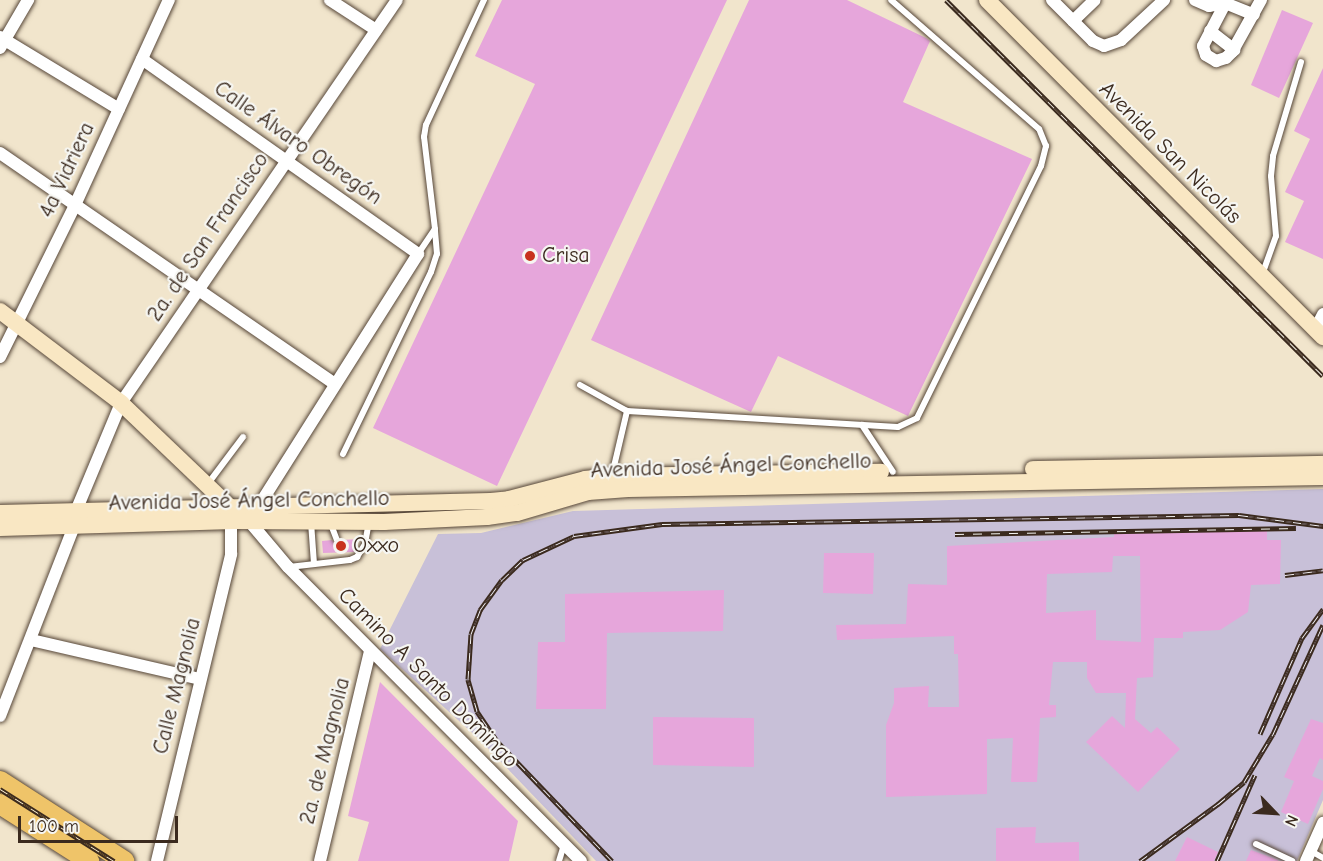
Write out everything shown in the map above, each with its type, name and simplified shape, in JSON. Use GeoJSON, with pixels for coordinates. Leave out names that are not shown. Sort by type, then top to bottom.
{"type":"FeatureCollection","features":[{"type":"Feature","properties":{"kind":"main road","name":"Avenida San Nicolás"},"geometry":{"type":"LineString","coordinates":[[987,0],[1319,333]]}},
{"type":"Feature","properties":{"kind":"main road"},"geometry":{"type":"LineString","coordinates":[[0,311],[121,403],[206,486],[242,514]]}},
{"type":"Feature","properties":{"kind":"main road","name":"Avenida José Ángel Conchello"},"geometry":{"type":"LineString","coordinates":[[0,513],[75,518],[242,514],[509,499],[557,485],[612,476],[1323,464]]}},
{"type":"Feature","properties":{"kind":"main road","name":"Avenida José Ángel Conchello"},"geometry":{"type":"LineString","coordinates":[[242,514],[311,521],[369,522],[500,516],[588,492],[609,490],[1323,477]]}},
{"type":"Feature","properties":{"kind":"main road","name":"Avenida José Ángel Conchello"},"geometry":{"type":"LineString","coordinates":[[0,528],[75,518]]}},
{"type":"Feature","properties":{"kind":"main road"},"geometry":{"type":"LineString","coordinates":[[0,774],[112,846],[122,859]]}},
{"type":"Feature","properties":{"kind":"main road"},"geometry":{"type":"LineString","coordinates":[[0,781],[122,859]]}},
{"type":"Feature","properties":{"kind":"main road"},"geometry":{"type":"LineString","coordinates":[[0,804],[89,861]]}},
{"type":"Feature","properties":{"kind":"main road"},"geometry":{"type":"LineString","coordinates":[[0,813],[78,861]]}},
{"type":"Feature","properties":{"kind":"street"},"geometry":{"type":"LineString","coordinates":[[28,0],[2,41],[119,109]]}},
{"type":"Feature","properties":{"kind":"street","name":"4a Vidriera"},"geometry":{"type":"LineString","coordinates":[[0,357],[75,205],[169,0]]}},
{"type":"Feature","properties":{"kind":"street"},"geometry":{"type":"LineString","coordinates":[[330,0],[376,30]]}},
{"type":"Feature","properties":{"kind":"street","name":"2a. de San Francisco"},"geometry":{"type":"LineString","coordinates":[[0,716],[121,403],[397,0]]}},
{"type":"Feature","properties":{"kind":"street"},"geometry":{"type":"LineString","coordinates":[[1052,0],[1093,41],[1110,45],[1122,40],[1164,0]]}},
{"type":"Feature","properties":{"kind":"street"},"geometry":{"type":"LineString","coordinates":[[1073,21],[1095,0]]}},
{"type":"Feature","properties":{"kind":"street"},"geometry":{"type":"LineString","coordinates":[[1195,0],[1209,6],[1225,1],[1254,15]]}},
{"type":"Feature","properties":{"kind":"street"},"geometry":{"type":"LineString","coordinates":[[1225,1],[1203,46],[1210,59],[1221,61],[1234,50],[1261,0]]}},
{"type":"Feature","properties":{"kind":"street"},"geometry":{"type":"LineString","coordinates":[[1210,31],[1234,50]]}},
{"type":"Feature","properties":{"kind":"street","name":"Calle Álvaro Obregón"},"geometry":{"type":"LineString","coordinates":[[142,59],[418,254]]}},
{"type":"Feature","properties":{"kind":"street"},"geometry":{"type":"LineString","coordinates":[[0,153],[334,383]]}},
{"type":"Feature","properties":{"kind":"street","name":"Calle Magnolia"},"geometry":{"type":"LineString","coordinates":[[157,861],[242,514],[334,383],[418,254]]}},
{"type":"Feature","properties":{"kind":"street"},"geometry":{"type":"LineString","coordinates":[[1319,333],[1323,314]]}},
{"type":"Feature","properties":{"kind":"street","name":"Camino A Santo Domingo"},"geometry":{"type":"LineString","coordinates":[[242,514],[288,567],[580,861]]}},
{"type":"Feature","properties":{"kind":"street"},"geometry":{"type":"LineString","coordinates":[[31,640],[200,679]]}},
{"type":"Feature","properties":{"kind":"street","name":"2a. de Magnolia"},"geometry":{"type":"LineString","coordinates":[[320,861],[370,651]]}},
{"type":"Feature","properties":{"kind":"street"},"geometry":{"type":"LineString","coordinates":[[1309,856],[1323,823]]}},
{"type":"Feature","properties":{"kind":"lane"},"geometry":{"type":"LineString","coordinates":[[343,454],[431,272],[437,254],[424,137],[426,125],[484,0]]}},
{"type":"Feature","properties":{"kind":"lane"},"geometry":{"type":"LineString","coordinates":[[580,385],[627,411],[898,427],[917,418],[924,408],[1041,166],[1046,146],[1039,129],[891,0]]}},
{"type":"Feature","properties":{"kind":"lane"},"geometry":{"type":"LineString","coordinates":[[1262,276],[1276,236],[1271,176],[1273,156],[1300,62]]}},
{"type":"Feature","properties":{"kind":"lane"},"geometry":{"type":"LineString","coordinates":[[418,254],[435,228]]}},
{"type":"Feature","properties":{"kind":"lane"},"geometry":{"type":"LineString","coordinates":[[612,476],[627,411]]}},
{"type":"Feature","properties":{"kind":"lane"},"geometry":{"type":"LineString","coordinates":[[862,425],[892,472]]}},
{"type":"Feature","properties":{"kind":"lane"},"geometry":{"type":"LineString","coordinates":[[206,486],[243,437]]}},
{"type":"Feature","properties":{"kind":"lane"},"geometry":{"type":"LineString","coordinates":[[311,521],[314,564]]}},
{"type":"Feature","properties":{"kind":"lane"},"geometry":{"type":"LineString","coordinates":[[329,522],[337,540]]}},
{"type":"Feature","properties":{"kind":"lane"},"geometry":{"type":"LineString","coordinates":[[288,567],[350,560],[361,553],[369,522]]}},
{"type":"Feature","properties":{"kind":"lane"},"geometry":{"type":"LineString","coordinates":[[341,552],[344,561]]}},
{"type":"Feature","properties":{"kind":"lane"},"geometry":{"type":"LineString","coordinates":[[559,861],[564,844]]}},
{"type":"Feature","properties":{"kind":"lane"},"geometry":{"type":"LineString","coordinates":[[1256,844],[1292,861]]}},
{"type":"Feature","properties":{"kind":"lane"},"geometry":{"type":"LineString","coordinates":[[1309,856],[1323,858]]}},
{"type":"Feature","properties":{"kind":"shaded area"},"geometry":{"type":"Polygon","coordinates":[[[1323,489],[1323,800],[1297,861],[596,861],[480,740],[380,649],[438,534],[481,533],[573,511],[1323,489]]]}},
{"type":"Feature","properties":{"kind":"building","name":"Crisa"},"geometry":{"type":"Polygon","coordinates":[[[502,0],[727,0],[497,486],[373,428],[535,84],[475,56],[502,0]]]}},
{"type":"Feature","properties":{"kind":"building"},"geometry":{"type":"Polygon","coordinates":[[[749,0],[847,0],[926,38],[930,41],[903,102],[1032,159],[908,416],[778,356],[751,412],[591,340],[749,0]]]}},
{"type":"Feature","properties":{"kind":"building"},"geometry":{"type":"Polygon","coordinates":[[[1282,10],[1313,23],[1279,98],[1251,85],[1282,10]]]}},
{"type":"Feature","properties":{"kind":"building"},"geometry":{"type":"Polygon","coordinates":[[[1323,68],[1323,259],[1285,242],[1304,201],[1285,192],[1310,139],[1294,131],[1323,68]]]}},
{"type":"Feature","properties":{"kind":"building"},"geometry":{"type":"Polygon","coordinates":[[[1267,530],[1267,540],[1281,540],[1280,584],[1251,585],[1248,612],[1220,630],[1183,632],[1183,638],[1154,638],[1153,677],[1137,678],[1135,719],[1151,733],[1157,727],[1180,749],[1138,792],[1086,742],[1112,716],[1125,728],[1126,693],[1096,693],[1087,678],[1087,662],[1053,662],[1049,705],[1056,705],[1056,717],[1040,718],[1037,782],[1011,782],[1013,738],[987,739],[987,794],[886,797],[886,725],[894,703],[894,688],[929,686],[928,707],[959,707],[958,654],[954,654],[954,636],[837,640],[836,625],[906,624],[908,584],[947,585],[947,546],[1114,537],[1114,531],[1267,530]],[[1113,556],[1112,572],[1047,574],[1046,613],[1096,610],[1096,640],[1141,642],[1140,556],[1113,556]]]}},
{"type":"Feature","properties":{"kind":"building","name":"Oxxo"},"geometry":{"type":"Polygon","coordinates":[[[359,539],[354,552],[323,553],[322,541],[332,540],[337,545],[342,540],[359,539]]]}},
{"type":"Feature","properties":{"kind":"building"},"geometry":{"type":"Polygon","coordinates":[[[824,553],[874,553],[873,594],[823,593],[824,553]]]}},
{"type":"Feature","properties":{"kind":"building"},"geometry":{"type":"Polygon","coordinates":[[[724,590],[723,631],[607,633],[606,709],[536,709],[538,642],[565,642],[565,594],[724,590]]]}},
{"type":"Feature","properties":{"kind":"building"},"geometry":{"type":"Polygon","coordinates":[[[380,682],[518,821],[509,861],[358,861],[369,822],[348,816],[380,682]]]}},
{"type":"Feature","properties":{"kind":"building"},"geometry":{"type":"Polygon","coordinates":[[[653,717],[754,718],[754,767],[653,765],[653,717]]]}},
{"type":"Feature","properties":{"kind":"building"},"geometry":{"type":"Polygon","coordinates":[[[1311,719],[1323,723],[1323,760],[1320,758],[1312,776],[1323,781],[1323,789],[1308,824],[1281,812],[1294,781],[1284,777],[1311,719]]]}},
{"type":"Feature","properties":{"kind":"building"},"geometry":{"type":"Polygon","coordinates":[[[1036,827],[1035,843],[1079,842],[1079,861],[996,861],[996,828],[1036,827]]]}},
{"type":"Feature","properties":{"kind":"building"},"geometry":{"type":"Polygon","coordinates":[[[1187,837],[1218,852],[1214,861],[1175,861],[1187,837]]]}},
{"type":"Feature","properties":{"kind":"building"},"geometry":{"type":"Polygon","coordinates":[[[1251,850],[1278,860],[1278,861],[1246,861],[1251,850]]]}},
{"type":"Feature","properties":{"kind":"railway"},"geometry":{"type":"LineString","coordinates":[[946,0],[1323,376]]}},
{"type":"Feature","properties":{"kind":"railway"},"geometry":{"type":"LineString","coordinates":[[612,861],[497,741],[477,711],[468,679],[471,634],[480,610],[502,580],[523,560],[574,536],[662,524],[1239,515],[1323,526]]}},
{"type":"Feature","properties":{"kind":"railway"},"geometry":{"type":"LineString","coordinates":[[955,534],[1296,528]]}},
{"type":"Feature","properties":{"kind":"railway"},"geometry":{"type":"LineString","coordinates":[[1285,575],[1323,570]]}},
{"type":"Feature","properties":{"kind":"railway"},"geometry":{"type":"LineString","coordinates":[[1260,734],[1302,638],[1323,609]]}},
{"type":"Feature","properties":{"kind":"railway"},"geometry":{"type":"LineString","coordinates":[[1140,861],[1244,782],[1273,734],[1323,625]]}},
{"type":"Feature","properties":{"kind":"railway"},"geometry":{"type":"LineString","coordinates":[[1217,861],[1255,775]]}},
{"type":"Feature","properties":{"kind":"railway"},"geometry":{"type":"LineString","coordinates":[[0,789],[114,861]]}},
{"type":"Feature","properties":{"kind":"place","name":"Crisa"},"geometry":{"type":"Point","coordinates":[530,256]}},
{"type":"Feature","properties":{"kind":"place","name":"Oxxo"},"geometry":{"type":"Point","coordinates":[341,546]}}]}
